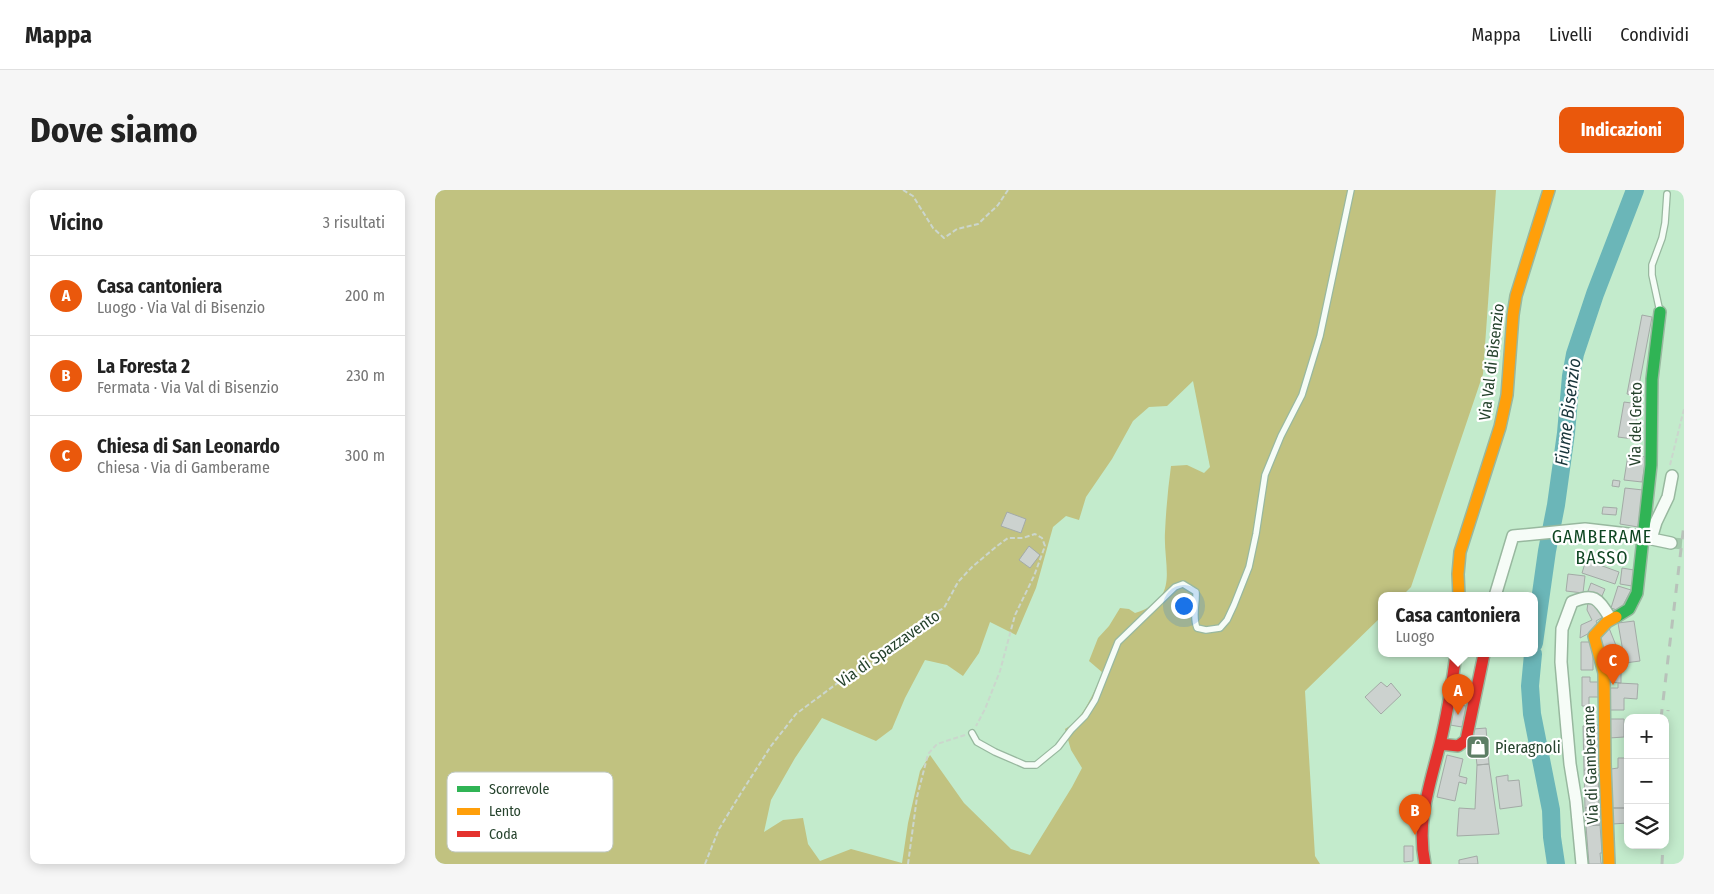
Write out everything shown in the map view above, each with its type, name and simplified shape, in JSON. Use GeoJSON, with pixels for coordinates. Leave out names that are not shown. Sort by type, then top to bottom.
{"type":"FeatureCollection","features":[{"type":"Feature","properties":{"kind":"street","name":"Via Val di Bisenzio"},"geometry":{"type":"LineString","coordinates":[[1459,592],[1460,552],[1500,427],[1507,395],[1516,296],[1549,190]]}},
{"type":"Feature","properties":{"kind":"street","name":"Via del Greto"},"geometry":{"type":"LineString","coordinates":[[1647,538],[1652,447],[1653,362],[1660,312]]}},
{"type":"Feature","properties":{"kind":"street"},"geometry":{"type":"LineString","coordinates":[[1647,538],[1668,497],[1672,476]]}},
{"type":"Feature","properties":{"kind":"street"},"geometry":{"type":"LineString","coordinates":[[1496,592],[1513,536],[1585,529],[1628,534],[1671,543]]}},
{"type":"Feature","properties":{"kind":"street","name":"Via di Gamberame"},"geometry":{"type":"LineString","coordinates":[[1609,864],[1604,673],[1594,636],[1601,630],[1603,624],[1631,607],[1647,538]]}},
{"type":"Feature","properties":{"kind":"street"},"geometry":{"type":"LineString","coordinates":[[1582,864],[1565,712],[1565,685],[1561,662],[1562,629],[1571,602],[1583,597],[1592,597],[1600,602],[1611,619]]}},
{"type":"Feature","properties":{"kind":"street"},"geometry":{"type":"LineString","coordinates":[[1425,864],[1421,838],[1428,788],[1440,744],[1455,657]]}},
{"type":"Feature","properties":{"kind":"street"},"geometry":{"type":"LineString","coordinates":[[1440,744],[1458,747],[1466,740],[1483,657]]}},
{"type":"Feature","properties":{"kind":"lane"},"geometry":{"type":"LineString","coordinates":[[972,733],[977,742],[995,752],[1025,765],[1036,765],[1058,747],[1085,716],[1095,700],[1118,642],[1175,587],[1183,584],[1196,592],[1194,621],[1197,628],[1206,630],[1220,628],[1227,620],[1249,567],[1265,475],[1281,436],[1302,395],[1320,336],[1351,190]]}},
{"type":"Feature","properties":{"kind":"lane"},"geometry":{"type":"LineString","coordinates":[[1660,312],[1652,275],[1652,265],[1662,238],[1667,194]]}},
{"type":"Feature","properties":{"kind":"path"},"geometry":{"type":"LineString","coordinates":[[903,190],[913,196],[933,228],[944,238],[957,229],[978,224],[998,206],[1008,190]]}},
{"type":"Feature","properties":{"kind":"path"},"geometry":{"type":"LineString","coordinates":[[1672,476],[1669,473],[1669,469],[1684,409]]}},
{"type":"Feature","properties":{"kind":"path","name":"Via di Spazzavento"},"geometry":{"type":"LineString","coordinates":[[705,864],[719,829],[741,793],[771,746],[797,714],[843,679],[857,673],[895,646],[923,619],[944,608],[959,582],[972,567],[997,546],[1008,538],[1023,538],[1035,534],[1042,538],[1045,546],[1034,576],[1015,615],[1000,671],[985,709],[972,733]]}},
{"type":"Feature","properties":{"kind":"path"},"geometry":{"type":"LineString","coordinates":[[908,864],[917,798],[928,754],[937,744],[972,733]]}},
{"type":"Feature","properties":{"kind":"green space"},"geometry":{"type":"Polygon","coordinates":[[[435,190],[1496,190],[1483,374],[1411,587],[1406,592],[1378,592],[1378,620],[1305,691],[1315,856],[1320,864],[435,864],[435,190]],[[1193,381],[1167,406],[1149,407],[1133,421],[1112,459],[1086,497],[1079,520],[1066,516],[1053,527],[1036,588],[1016,635],[990,622],[979,653],[963,676],[947,665],[925,660],[905,698],[892,729],[876,741],[822,718],[795,758],[771,800],[764,832],[783,820],[803,818],[808,844],[820,861],[851,849],[902,863],[908,823],[920,771],[930,755],[964,803],[1011,849],[1030,855],[1082,768],[1071,750],[1065,729],[1083,711],[1103,673],[1089,661],[1098,638],[1109,626],[1120,608],[1129,609],[1135,613],[1149,607],[1159,599],[1164,591],[1167,570],[1165,524],[1171,466],[1187,465],[1204,473],[1210,467],[1193,381]]]}},
{"type":"Feature","properties":{"kind":"building"},"geometry":{"type":"Polygon","coordinates":[[[1642,315],[1652,317],[1637,396],[1627,394],[1642,315]]]}},
{"type":"Feature","properties":{"kind":"building"},"geometry":{"type":"Polygon","coordinates":[[[1624,402],[1639,404],[1633,439],[1618,437],[1624,402]]]}},
{"type":"Feature","properties":{"kind":"building"},"geometry":{"type":"Polygon","coordinates":[[[1628,455],[1646,457],[1642,482],[1624,480],[1628,455]]]}},
{"type":"Feature","properties":{"kind":"building"},"geometry":{"type":"Polygon","coordinates":[[[1613,480],[1620,481],[1619,487],[1612,486],[1613,480]]]}},
{"type":"Feature","properties":{"kind":"building"},"geometry":{"type":"Polygon","coordinates":[[[1625,488],[1643,490],[1638,527],[1620,524],[1625,488]]]}},
{"type":"Feature","properties":{"kind":"building"},"geometry":{"type":"Polygon","coordinates":[[[1603,507],[1617,508],[1616,515],[1602,514],[1603,507]]]}},
{"type":"Feature","properties":{"kind":"building"},"geometry":{"type":"Polygon","coordinates":[[[1007,512],[1026,519],[1021,533],[1001,526],[1007,512]]]}},
{"type":"Feature","properties":{"kind":"building"},"geometry":{"type":"Polygon","coordinates":[[[1029,546],[1040,555],[1030,568],[1019,560],[1029,546]]]}},
{"type":"Feature","properties":{"kind":"building"},"geometry":{"type":"Polygon","coordinates":[[[1586,560],[1619,572],[1615,584],[1582,573],[1586,560]]]}},
{"type":"Feature","properties":{"kind":"building"},"geometry":{"type":"Polygon","coordinates":[[[1622,568],[1634,570],[1632,586],[1620,584],[1622,568]]]}},
{"type":"Feature","properties":{"kind":"building"},"geometry":{"type":"Polygon","coordinates":[[[1568,574],[1585,576],[1583,593],[1566,591],[1568,574]]]}},
{"type":"Feature","properties":{"kind":"building"},"geometry":{"type":"Polygon","coordinates":[[[1591,583],[1605,589],[1602,596],[1588,591],[1591,583]]]}},
{"type":"Feature","properties":{"kind":"building"},"geometry":{"type":"Polygon","coordinates":[[[1618,586],[1631,590],[1620,611],[1611,608],[1618,586]]]}},
{"type":"Feature","properties":{"kind":"building"},"geometry":{"type":"Polygon","coordinates":[[[1588,602],[1597,604],[1603,617],[1596,621],[1599,628],[1580,638],[1581,625],[1592,620],[1587,610],[1588,602]]]}},
{"type":"Feature","properties":{"kind":"building"},"geometry":{"type":"Polygon","coordinates":[[[1634,621],[1640,661],[1625,663],[1618,623],[1634,621]]]}},
{"type":"Feature","properties":{"kind":"building"},"geometry":{"type":"Polygon","coordinates":[[[1609,628],[1619,653],[1604,659],[1596,637],[1609,628]]]}},
{"type":"Feature","properties":{"kind":"building"},"geometry":{"type":"Polygon","coordinates":[[[1581,642],[1593,642],[1593,670],[1581,670],[1581,642]]]}},
{"type":"Feature","properties":{"kind":"building"},"geometry":{"type":"Polygon","coordinates":[[[1619,653],[1621,683],[1607,682],[1604,659],[1619,653]]]}},
{"type":"Feature","properties":{"kind":"building"},"geometry":{"type":"Polygon","coordinates":[[[1582,677],[1590,677],[1590,682],[1600,682],[1600,697],[1589,697],[1589,706],[1582,706],[1582,677]]]}},
{"type":"Feature","properties":{"kind":"building"},"geometry":{"type":"Polygon","coordinates":[[[1381,682],[1387,687],[1391,683],[1401,695],[1381,714],[1365,697],[1381,682]]]}},
{"type":"Feature","properties":{"kind":"building"},"geometry":{"type":"Polygon","coordinates":[[[1618,683],[1638,684],[1637,699],[1624,698],[1624,710],[1606,710],[1607,688],[1618,688],[1618,683]]]}},
{"type":"Feature","properties":{"kind":"building"},"geometry":{"type":"Polygon","coordinates":[[[1453,704],[1466,706],[1462,727],[1450,725],[1453,704]]]}},
{"type":"Feature","properties":{"kind":"building"},"geometry":{"type":"Polygon","coordinates":[[[1609,719],[1624,719],[1624,737],[1609,738],[1609,719]]]}},
{"type":"Feature","properties":{"kind":"building"},"geometry":{"type":"Polygon","coordinates":[[[1599,725],[1598,770],[1584,770],[1583,726],[1599,725]]]}},
{"type":"Feature","properties":{"kind":"building"},"geometry":{"type":"Polygon","coordinates":[[[1486,728],[1489,764],[1477,765],[1473,729],[1486,728]]]}},
{"type":"Feature","properties":{"kind":"building"},"geometry":{"type":"Polygon","coordinates":[[[1447,755],[1463,759],[1459,776],[1467,778],[1466,784],[1459,782],[1455,801],[1437,797],[1447,755]]]}},
{"type":"Feature","properties":{"kind":"building"},"geometry":{"type":"Polygon","coordinates":[[[1618,758],[1624,758],[1624,808],[1612,808],[1611,769],[1618,768],[1618,758]]]}},
{"type":"Feature","properties":{"kind":"building"},"geometry":{"type":"Polygon","coordinates":[[[1489,764],[1499,834],[1457,836],[1459,808],[1475,809],[1477,765],[1489,764]]]}},
{"type":"Feature","properties":{"kind":"building"},"geometry":{"type":"Polygon","coordinates":[[[1584,770],[1598,770],[1599,807],[1585,808],[1584,770]]]}},
{"type":"Feature","properties":{"kind":"building"},"geometry":{"type":"Polygon","coordinates":[[[1508,775],[1508,781],[1519,780],[1522,806],[1500,809],[1496,777],[1508,775]]]}},
{"type":"Feature","properties":{"kind":"building"},"geometry":{"type":"Polygon","coordinates":[[[1599,807],[1600,825],[1586,826],[1585,808],[1599,807]]]}},
{"type":"Feature","properties":{"kind":"building"},"geometry":{"type":"Polygon","coordinates":[[[1612,808],[1624,808],[1624,823],[1612,824],[1612,808]]]}},
{"type":"Feature","properties":{"kind":"building"},"geometry":{"type":"Polygon","coordinates":[[[1600,825],[1602,853],[1600,853],[1601,863],[1603,864],[1589,864],[1586,826],[1600,825]]]}},
{"type":"Feature","properties":{"kind":"building"},"geometry":{"type":"Polygon","coordinates":[[[1404,846],[1413,846],[1413,861],[1404,862],[1404,846]]]}},
{"type":"Feature","properties":{"kind":"building"},"geometry":{"type":"Polygon","coordinates":[[[1477,856],[1478,864],[1459,864],[1459,860],[1477,856]]]}},
{"type":"Feature","properties":{"kind":"waterway","name":"Fiume Bisenzio"},"geometry":{"type":"LineString","coordinates":[[1538,615],[1556,505],[1575,354],[1595,294],[1635,190]]}},
{"type":"Feature","properties":{"kind":"waterway","name":"Fiume Bisenzio"},"geometry":{"type":"LineString","coordinates":[[1533,657],[1530,686],[1532,714],[1551,810],[1556,864]]}},
{"type":"Feature","properties":{"kind":"tunnel"},"geometry":{"type":"LineString","coordinates":[[1671,543],[1684,544]]}},
{"type":"Feature","properties":{"kind":"railway"},"geometry":{"type":"LineString","coordinates":[[1661,714],[1684,524]]}},
{"type":"Feature","properties":{"kind":"railway"},"geometry":{"type":"LineString","coordinates":[[1665,759],[1668,710]]}},
{"type":"Feature","properties":{"kind":"railway"},"geometry":{"type":"LineString","coordinates":[[1662,864],[1663,849]]}},
{"type":"Feature","properties":{"kind":"traffic: fast"},"geometry":{"type":"LineString","coordinates":[[1616,617],[1629,609],[1637,593],[1651,465],[1652,379],[1660,312]]}},
{"type":"Feature","properties":{"kind":"traffic: slow"},"geometry":{"type":"LineString","coordinates":[[1459,592],[1460,552],[1500,427],[1507,395],[1516,296],[1549,190]]}},
{"type":"Feature","properties":{"kind":"traffic: slow"},"geometry":{"type":"LineString","coordinates":[[1609,864],[1604,673],[1594,636],[1607,622],[1616,617]]}},
{"type":"Feature","properties":{"kind":"traffic: jam"},"geometry":{"type":"LineString","coordinates":[[1425,864],[1422,833],[1425,803],[1445,722],[1456,657]]}},
{"type":"Feature","properties":{"kind":"traffic: jam"},"geometry":{"type":"LineString","coordinates":[[1440,744],[1458,746],[1466,740],[1483,657]]}},
{"type":"Feature","properties":{"kind":"place","name":"Chiesa di San Leonardo"},"geometry":{"type":"Point","coordinates":[1613,685]}},
{"type":"Feature","properties":{"kind":"place","name":"Casa cantoniera"},"geometry":{"type":"Point","coordinates":[1458,715]}},
{"type":"Feature","properties":{"kind":"place","name":"Pieragnoli"},"geometry":{"type":"Point","coordinates":[1478,747]}},
{"type":"Feature","properties":{"kind":"place","name":"La Foresta 2"},"geometry":{"type":"Point","coordinates":[1415,835]}},
{"type":"Feature","properties":{"kind":"district","name":"GAMBERAME BASSO"},"geometry":{"type":"Point","coordinates":[1602,547]}}]}
